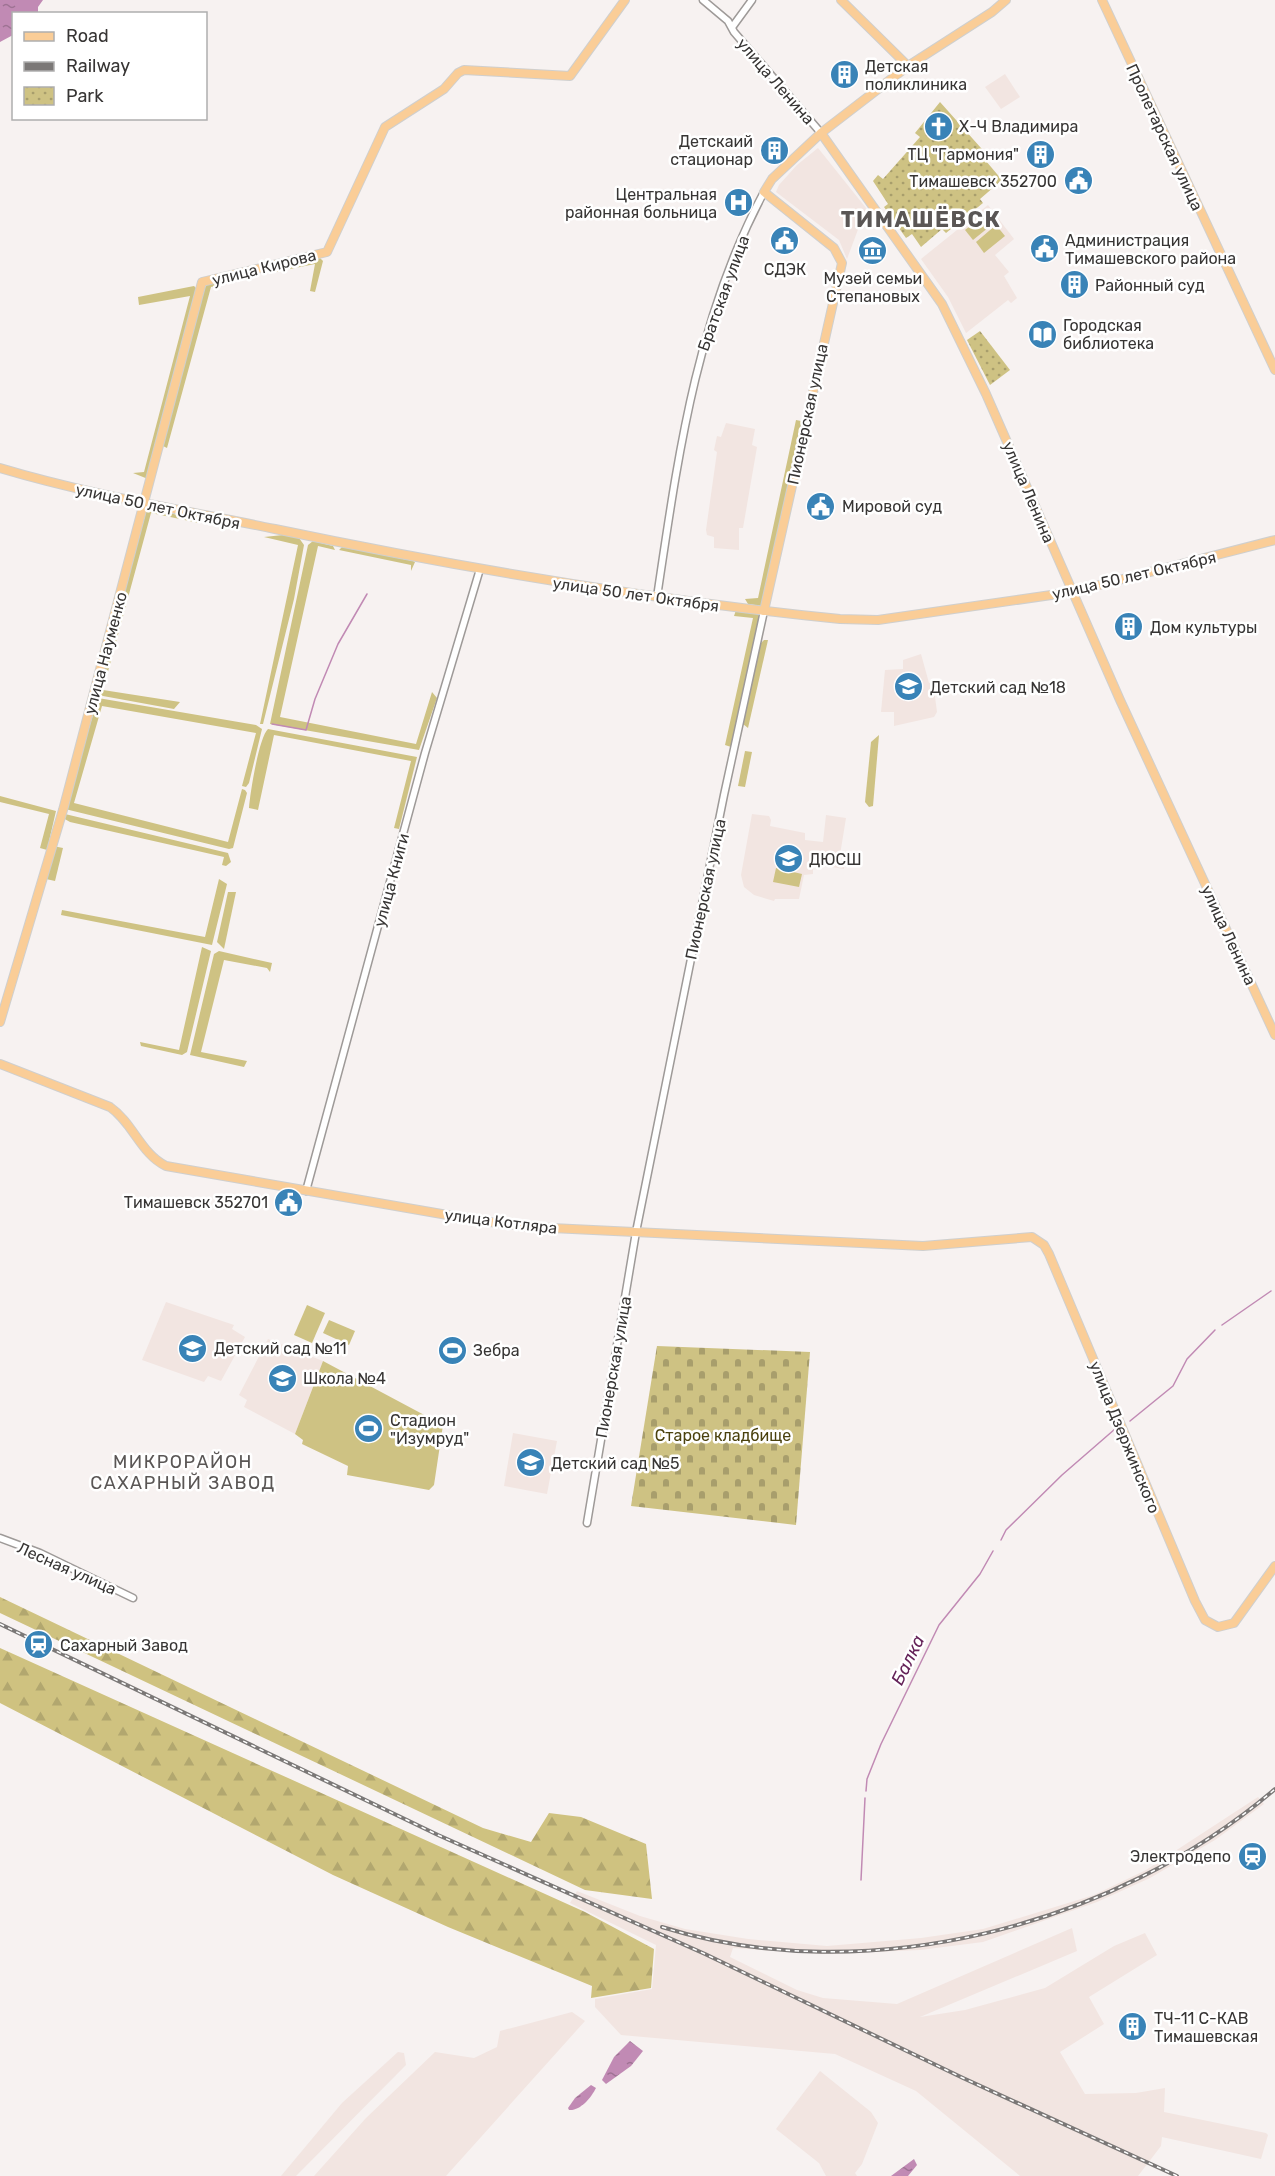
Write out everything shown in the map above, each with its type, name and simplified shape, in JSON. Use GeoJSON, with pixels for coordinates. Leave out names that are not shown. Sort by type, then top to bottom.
{"type":"FeatureCollection","features":[{"type":"Feature","properties":{"kind":"main road","name":"улица Кирова"},"geometry":{"type":"LineString","coordinates":[[202,282],[327,252],[385,127],[444,89],[461,71],[474,69],[570,76],[625,0]]}},
{"type":"Feature","properties":{"kind":"main road"},"geometry":{"type":"LineString","coordinates":[[841,0],[908,66]]}},
{"type":"Feature","properties":{"kind":"main road","name":"Братская улица"},"geometry":{"type":"LineString","coordinates":[[764,192],[772,179],[821,133],[908,66],[992,12],[1006,0]]}},
{"type":"Feature","properties":{"kind":"main road","name":"Пролетарская улица"},"geometry":{"type":"LineString","coordinates":[[1102,0],[1275,370]]}},
{"type":"Feature","properties":{"kind":"main road","name":"улица Ленина"},"geometry":{"type":"LineString","coordinates":[[821,133],[936,293],[986,394],[1072,592],[1275,1035]]}},
{"type":"Feature","properties":{"kind":"main road","name":"Пионерская улица"},"geometry":{"type":"LineString","coordinates":[[764,192],[834,248],[841,260],[764,611]]}},
{"type":"Feature","properties":{"kind":"main road","name":"улица Науменко"},"geometry":{"type":"LineString","coordinates":[[0,1022],[63,810],[202,282]]}},
{"type":"Feature","properties":{"kind":"main road","name":"улица 50 лет Октября"},"geometry":{"type":"LineString","coordinates":[[0,468],[145,504],[480,569],[657,597],[764,611],[878,620],[1072,592],[1275,540]]}},
{"type":"Feature","properties":{"kind":"main road","name":"улица Котляра"},"geometry":{"type":"LineString","coordinates":[[0,1064],[110,1107],[122,1116],[155,1160],[166,1166],[483,1221],[636,1232],[923,1246],[1024,1236],[1039,1240]]}},
{"type":"Feature","properties":{"kind":"main road","name":"улица Дзержинского"},"geometry":{"type":"LineString","coordinates":[[1039,1240],[1049,1254],[1077,1318],[1205,1620],[1218,1627],[1227,1627],[1234,1623],[1275,1566]]}},
{"type":"Feature","properties":{"kind":"street","name":"улица Ленина"},"geometry":{"type":"LineString","coordinates":[[704,0],[733,26],[734,32],[821,133]]}},
{"type":"Feature","properties":{"kind":"street"},"geometry":{"type":"LineString","coordinates":[[733,26],[753,0]]}},
{"type":"Feature","properties":{"kind":"street","name":"Братская улица"},"geometry":{"type":"LineString","coordinates":[[657,597],[685,418],[699,357],[722,292],[764,192]]}},
{"type":"Feature","properties":{"kind":"street","name":"улица Книги"},"geometry":{"type":"LineString","coordinates":[[306,1191],[422,765],[480,569]]}},
{"type":"Feature","properties":{"kind":"street","name":"Пионерская улица"},"geometry":{"type":"LineString","coordinates":[[587,1523],[636,1232],[764,611]]}},
{"type":"Feature","properties":{"kind":"street","name":"Лесная улица"},"geometry":{"type":"LineString","coordinates":[[0,1538],[40,1552],[133,1598]]}},
{"type":"Feature","properties":{"kind":"shaded area"},"geometry":{"type":"Polygon","coordinates":[[[1005,74],[1020,97],[1001,109],[985,87],[1005,74]]]}},
{"type":"Feature","properties":{"kind":"shaded area"},"geometry":{"type":"Polygon","coordinates":[[[818,148],[866,208],[847,259],[839,240],[776,192],[779,185],[797,165],[818,148]]]}},
{"type":"Feature","properties":{"kind":"shaded area"},"geometry":{"type":"Polygon","coordinates":[[[988,205],[1014,239],[995,255],[1009,272],[1004,276],[1017,298],[1011,303],[1008,300],[966,333],[948,297],[921,259],[988,205]]]}},
{"type":"Feature","properties":{"kind":"shaded area"},"geometry":{"type":"Polygon","coordinates":[[[726,423],[755,429],[752,445],[757,447],[743,528],[739,528],[739,550],[714,548],[714,537],[707,535],[706,530],[717,452],[714,450],[717,436],[721,437],[726,423]]]}},
{"type":"Feature","properties":{"kind":"shaded area","name":"Детский сад №18"},"geometry":{"type":"Polygon","coordinates":[[[921,654],[929,683],[933,682],[937,712],[934,717],[894,726],[894,712],[881,712],[885,670],[903,669],[903,660],[921,654]]]}},
{"type":"Feature","properties":{"kind":"shaded area","name":"ДЮСШ"},"geometry":{"type":"Polygon","coordinates":[[[752,814],[769,816],[770,826],[805,833],[805,840],[823,842],[826,815],[846,818],[840,855],[831,854],[830,862],[844,864],[844,869],[813,864],[813,874],[804,875],[799,899],[775,899],[774,901],[754,895],[744,887],[741,875],[752,814]]]}},
{"type":"Feature","properties":{"kind":"shaded area","name":"Детский сад №11"},"geometry":{"type":"Polygon","coordinates":[[[166,1302],[234,1325],[232,1329],[245,1337],[221,1381],[208,1376],[204,1382],[142,1360],[166,1302]]]}},
{"type":"Feature","properties":{"kind":"shaded area","name":"Школа №4"},"geometry":{"type":"Polygon","coordinates":[[[268,1339],[323,1361],[295,1434],[244,1407],[247,1400],[239,1395],[268,1339]]]}},
{"type":"Feature","properties":{"kind":"shaded area","name":"Детский сад №5"},"geometry":{"type":"Polygon","coordinates":[[[513,1433],[557,1441],[547,1494],[504,1486],[513,1433]]]}},
{"type":"Feature","properties":{"kind":"shaded area"},"geometry":{"type":"Polygon","coordinates":[[[1258,1797],[1264,1804],[1215,1840],[1150,1878],[1097,1902],[983,1942],[920,1950],[824,1954],[733,1948],[730,1957],[797,1990],[823,1998],[897,2004],[1072,1928],[1077,1951],[920,2017],[965,2010],[1045,1988],[1114,1946],[1145,1933],[1157,1955],[1089,1997],[1104,2024],[1060,2052],[1085,2094],[1136,2093],[1165,2088],[1164,2112],[1266,2133],[1268,2135],[1261,2159],[1162,2137],[1161,2146],[1138,2176],[1020,2176],[916,2091],[835,2054],[621,2035],[595,2007],[595,1999],[652,1989],[656,1945],[570,1903],[577,1891],[640,1916],[685,1929],[748,1939],[827,1946],[921,1938],[983,1929],[1094,1895],[1146,1870],[1258,1797]]]}},
{"type":"Feature","properties":{"kind":"shaded area"},"geometry":{"type":"Polygon","coordinates":[[[572,2012],[585,2021],[446,2176],[314,2176],[366,2118],[435,2052],[474,2058],[497,2047],[500,2031],[572,2012]]]}},
{"type":"Feature","properties":{"kind":"shaded area"},"geometry":{"type":"Polygon","coordinates":[[[398,2052],[404,2053],[406,2065],[296,2176],[281,2176],[342,2103],[398,2052]]]}},
{"type":"Feature","properties":{"kind":"shaded area"},"geometry":{"type":"Polygon","coordinates":[[[820,2071],[871,2112],[878,2123],[862,2164],[855,2173],[857,2176],[826,2176],[819,2163],[776,2129],[820,2071]]]}},
{"type":"Feature","properties":{"kind":"green space"},"geometry":{"type":"Polygon","coordinates":[[[940,102],[989,157],[986,161],[1002,180],[980,199],[983,203],[946,233],[942,229],[921,247],[912,234],[906,238],[884,207],[888,204],[873,181],[878,175],[883,179],[920,137],[915,133],[940,102]]]}},
{"type":"Feature","properties":{"kind":"green space"},"geometry":{"type":"Polygon","coordinates":[[[986,213],[994,223],[973,240],[965,230],[986,213]]]}},
{"type":"Feature","properties":{"kind":"green space"},"geometry":{"type":"Polygon","coordinates":[[[996,225],[1005,236],[984,253],[976,242],[996,225]]]}},
{"type":"Feature","properties":{"kind":"green space"},"geometry":{"type":"Polygon","coordinates":[[[319,257],[323,261],[315,292],[310,291],[315,264],[275,272],[275,267],[319,257]]]}},
{"type":"Feature","properties":{"kind":"green space"},"geometry":{"type":"Polygon","coordinates":[[[225,279],[226,283],[211,287],[167,448],[163,446],[202,291],[208,284],[225,279]]]}},
{"type":"Feature","properties":{"kind":"green space"},"geometry":{"type":"Polygon","coordinates":[[[194,286],[197,289],[148,479],[133,473],[144,472],[190,296],[139,305],[138,297],[194,286]]]}},
{"type":"Feature","properties":{"kind":"green space"},"geometry":{"type":"Polygon","coordinates":[[[980,331],[1010,370],[990,385],[967,340],[980,331]]]}},
{"type":"Feature","properties":{"kind":"green space"},"geometry":{"type":"Polygon","coordinates":[[[796,420],[801,421],[802,426],[762,606],[748,604],[745,599],[758,598],[796,420]]]}},
{"type":"Feature","properties":{"kind":"green space"},"geometry":{"type":"Polygon","coordinates":[[[150,509],[197,519],[199,523],[151,513],[103,690],[180,702],[174,709],[103,696],[99,694],[98,689],[146,512],[150,509]]]}},
{"type":"Feature","properties":{"kind":"green space"},"geometry":{"type":"Polygon","coordinates":[[[283,535],[299,538],[304,545],[294,599],[263,724],[260,724],[298,545],[264,537],[283,535]]]}},
{"type":"Feature","properties":{"kind":"green space"},"geometry":{"type":"Polygon","coordinates":[[[313,541],[333,546],[335,550],[318,546],[280,717],[416,744],[432,692],[437,698],[419,750],[270,724],[308,545],[313,541]]]}},
{"type":"Feature","properties":{"kind":"green space"},"geometry":{"type":"Polygon","coordinates":[[[342,547],[415,562],[411,571],[411,565],[339,550],[342,547]]]}},
{"type":"Feature","properties":{"kind":"green space"},"geometry":{"type":"Polygon","coordinates":[[[736,610],[757,612],[760,618],[731,747],[725,745],[753,618],[734,616],[736,610]]]}},
{"type":"Feature","properties":{"kind":"green space"},"geometry":{"type":"Polygon","coordinates":[[[768,640],[748,728],[743,724],[761,643],[768,640]]]}},
{"type":"Feature","properties":{"kind":"green space"},"geometry":{"type":"Polygon","coordinates":[[[98,698],[256,725],[262,729],[249,783],[246,787],[242,786],[256,733],[102,706],[74,803],[228,842],[242,789],[247,793],[233,848],[229,849],[65,809],[98,698]]]}},
{"type":"Feature","properties":{"kind":"green space"},"geometry":{"type":"Polygon","coordinates":[[[268,729],[417,757],[399,829],[394,828],[411,761],[274,735],[258,810],[249,808],[258,754],[268,729]]]}},
{"type":"Feature","properties":{"kind":"green space"},"geometry":{"type":"Polygon","coordinates":[[[879,735],[873,806],[869,807],[865,802],[871,742],[879,735]]]}},
{"type":"Feature","properties":{"kind":"green space"},"geometry":{"type":"Polygon","coordinates":[[[745,751],[752,752],[745,787],[738,786],[745,751]]]}},
{"type":"Feature","properties":{"kind":"green space"},"geometry":{"type":"Polygon","coordinates":[[[0,796],[56,811],[47,850],[40,848],[49,814],[0,802],[0,796]]]}},
{"type":"Feature","properties":{"kind":"green space"},"geometry":{"type":"Polygon","coordinates":[[[65,814],[228,853],[231,862],[226,866],[222,865],[224,857],[70,822],[63,818],[65,814]]]}},
{"type":"Feature","properties":{"kind":"green space"},"geometry":{"type":"Polygon","coordinates":[[[53,846],[63,848],[55,881],[46,879],[53,846]]]}},
{"type":"Feature","properties":{"kind":"green space"},"geometry":{"type":"Polygon","coordinates":[[[776,868],[802,874],[799,887],[773,882],[776,868]]]}},
{"type":"Feature","properties":{"kind":"green space"},"geometry":{"type":"Polygon","coordinates":[[[219,879],[227,884],[212,945],[61,915],[62,910],[205,937],[219,879]]]}},
{"type":"Feature","properties":{"kind":"green space"},"geometry":{"type":"Polygon","coordinates":[[[228,892],[236,892],[224,949],[217,942],[228,892]]]}},
{"type":"Feature","properties":{"kind":"green space"},"geometry":{"type":"Polygon","coordinates":[[[202,947],[211,951],[187,1052],[182,1055],[141,1046],[140,1042],[179,1050],[202,947]]]}},
{"type":"Feature","properties":{"kind":"green space"},"geometry":{"type":"Polygon","coordinates":[[[219,951],[272,963],[270,972],[267,968],[224,960],[201,1052],[247,1061],[244,1067],[190,1055],[214,954],[219,951]]]}},
{"type":"Feature","properties":{"kind":"green space"},"geometry":{"type":"Polygon","coordinates":[[[307,1305],[325,1313],[312,1343],[294,1335],[307,1305]]]}},
{"type":"Feature","properties":{"kind":"green space"},"geometry":{"type":"Polygon","coordinates":[[[329,1320],[355,1331],[349,1345],[323,1333],[329,1320]]]}},
{"type":"Feature","properties":{"kind":"green space","name":"Старое кладбище"},"geometry":{"type":"Polygon","coordinates":[[[657,1346],[810,1352],[796,1525],[631,1506],[657,1346]]]}},
{"type":"Feature","properties":{"kind":"green space","name":"Стадион \"Изумруд\""},"geometry":{"type":"Polygon","coordinates":[[[323,1361],[443,1425],[434,1485],[429,1490],[347,1475],[348,1466],[302,1444],[303,1440],[295,1434],[323,1361]]]}},
{"type":"Feature","properties":{"kind":"green space"},"geometry":{"type":"Polygon","coordinates":[[[0,1597],[483,1828],[531,1842],[549,1813],[581,1817],[646,1844],[652,1899],[585,1890],[0,1613],[0,1597]]]}},
{"type":"Feature","properties":{"kind":"green space"},"geometry":{"type":"Polygon","coordinates":[[[0,1648],[585,1912],[654,1949],[651,1988],[591,1998],[592,1986],[448,1927],[333,1875],[0,1703],[0,1648]]]}},
{"type":"Feature","properties":{"kind":"water"},"geometry":{"type":"Polygon","coordinates":[[[0,0],[43,0],[38,7],[38,12],[12,12],[12,36],[0,42],[0,0]]]}},
{"type":"Feature","properties":{"kind":"water"},"geometry":{"type":"Polygon","coordinates":[[[630,2041],[643,2051],[631,2066],[606,2084],[602,2080],[614,2057],[630,2041]]]}},
{"type":"Feature","properties":{"kind":"water"},"geometry":{"type":"Polygon","coordinates":[[[591,2085],[596,2088],[588,2100],[581,2106],[569,2110],[575,2098],[591,2085]]]}},
{"type":"Feature","properties":{"kind":"water"},"geometry":{"type":"Polygon","coordinates":[[[914,2159],[917,2165],[908,2176],[891,2176],[914,2159]]]}},
{"type":"Feature","properties":{"kind":"waterway"},"geometry":{"type":"LineString","coordinates":[[272,724],[306,730],[315,699],[338,644],[367,594]]}},
{"type":"Feature","properties":{"kind":"waterway","name":"Балка"},"geometry":{"type":"LineString","coordinates":[[1222,1325],[1271,1291]]}},
{"type":"Feature","properties":{"kind":"waterway","name":"Балка"},"geometry":{"type":"LineString","coordinates":[[1130,1421],[1173,1386],[1187,1359],[1215,1330]]}},
{"type":"Feature","properties":{"kind":"waterway","name":"Балка"},"geometry":{"type":"LineString","coordinates":[[1001,1540],[1006,1530],[1062,1475],[1115,1429]]}},
{"type":"Feature","properties":{"kind":"waterway","name":"Балка"},"geometry":{"type":"LineString","coordinates":[[866,1791],[867,1779],[881,1744],[939,1625],[980,1574],[993,1551]]}},
{"type":"Feature","properties":{"kind":"waterway","name":"Балка"},"geometry":{"type":"LineString","coordinates":[[861,1880],[865,1798]]}},
{"type":"Feature","properties":{"kind":"railway"},"geometry":{"type":"LineString","coordinates":[[0,1624],[438,1835],[705,1954],[963,2078],[1177,2176]]}},
{"type":"Feature","properties":{"kind":"railway"},"geometry":{"type":"LineString","coordinates":[[662,1927],[740,1945],[821,1952],[903,1948],[985,1933],[1065,1910],[1140,1877],[1211,1837],[1275,1789]]}},
{"type":"Feature","properties":{"kind":"place","name":"Детская поликлиника"},"geometry":{"type":"Point","coordinates":[844,75]}},
{"type":"Feature","properties":{"kind":"place","name":"Х-Ч Владимира"},"geometry":{"type":"Point","coordinates":[938,126]}},
{"type":"Feature","properties":{"kind":"place","name":"Детскаий стационар"},"geometry":{"type":"Point","coordinates":[774,150]}},
{"type":"Feature","properties":{"kind":"place","name":"ТЦ \"Гармония\""},"geometry":{"type":"Point","coordinates":[1040,154]}},
{"type":"Feature","properties":{"kind":"place","name":"Тимашевск 352700"},"geometry":{"type":"Point","coordinates":[1078,181]}},
{"type":"Feature","properties":{"kind":"place","name":"Центральная районная больница"},"geometry":{"type":"Point","coordinates":[738,203]}},
{"type":"Feature","properties":{"kind":"place","name":"СДЭК"},"geometry":{"type":"Point","coordinates":[785,241]}},
{"type":"Feature","properties":{"kind":"place","name":"Администрация Тимашевского района"},"geometry":{"type":"Point","coordinates":[1044,249]}},
{"type":"Feature","properties":{"kind":"place","name":"Музей семьи Степановых"},"geometry":{"type":"Point","coordinates":[873,250]}},
{"type":"Feature","properties":{"kind":"place","name":"Районный суд"},"geometry":{"type":"Point","coordinates":[1074,285]}},
{"type":"Feature","properties":{"kind":"place","name":"Городская библиотека"},"geometry":{"type":"Point","coordinates":[1042,334]}},
{"type":"Feature","properties":{"kind":"place","name":"Мировой суд"},"geometry":{"type":"Point","coordinates":[821,506]}},
{"type":"Feature","properties":{"kind":"place","name":"Дом культуры"},"geometry":{"type":"Point","coordinates":[1129,627]}},
{"type":"Feature","properties":{"kind":"place","name":"Детский сад №18"},"geometry":{"type":"Point","coordinates":[909,687]}},
{"type":"Feature","properties":{"kind":"place","name":"ДЮСШ"},"geometry":{"type":"Point","coordinates":[788,859]}},
{"type":"Feature","properties":{"kind":"place","name":"Тимашевск 352701"},"geometry":{"type":"Point","coordinates":[289,1202]}},
{"type":"Feature","properties":{"kind":"place","name":"Детский сад №11"},"geometry":{"type":"Point","coordinates":[193,1348]}},
{"type":"Feature","properties":{"kind":"place","name":"Зебра"},"geometry":{"type":"Point","coordinates":[452,1350]}},
{"type":"Feature","properties":{"kind":"place","name":"Школа №4"},"geometry":{"type":"Point","coordinates":[282,1378]}},
{"type":"Feature","properties":{"kind":"place","name":"Стадион \"Изумруд\""},"geometry":{"type":"Point","coordinates":[369,1429]}},
{"type":"Feature","properties":{"kind":"place","name":"Детский сад №5"},"geometry":{"type":"Point","coordinates":[530,1463]}},
{"type":"Feature","properties":{"kind":"place","name":"Сахарный Завод"},"geometry":{"type":"Point","coordinates":[39,1645]}},
{"type":"Feature","properties":{"kind":"place","name":"Электродепо"},"geometry":{"type":"Point","coordinates":[1252,1856]}},
{"type":"Feature","properties":{"kind":"place","name":"ТЧ-11 С-КАВ Тимашевская"},"geometry":{"type":"Point","coordinates":[1133,2027]}},
{"type":"Feature","properties":{"kind":"district","name":"ТИМАШЁВСК"},"geometry":{"type":"Point","coordinates":[921,219]}},
{"type":"Feature","properties":{"kind":"district","name":"МИКРОРАЙОН САХАРНЫЙ ЗАВОД"},"geometry":{"type":"Point","coordinates":[183,1472]}}]}
